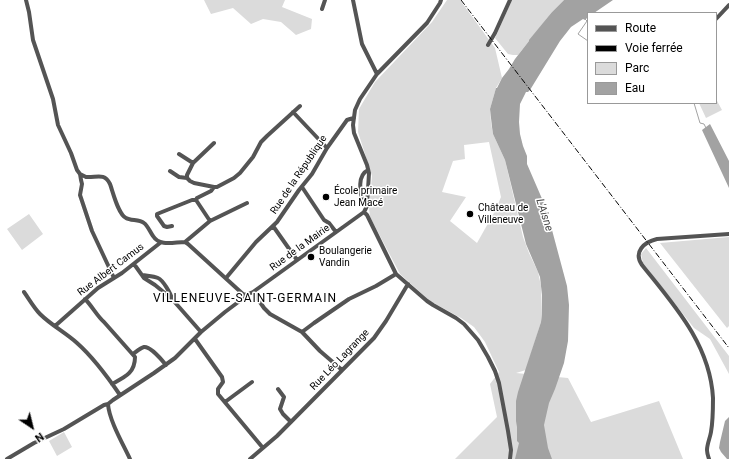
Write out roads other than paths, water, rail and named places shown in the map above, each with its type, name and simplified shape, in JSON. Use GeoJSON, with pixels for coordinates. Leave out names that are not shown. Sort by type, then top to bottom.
{"type":"FeatureCollection","features":[{"type":"Feature","properties":{"kind":"street"},"geometry":{"type":"LineString","coordinates":[[26,0],[31,33],[53,99],[58,125],[80,174],[82,184],[80,195],[92,231],[114,278]]}},
{"type":"Feature","properties":{"kind":"street"},"geometry":{"type":"LineString","coordinates":[[322,9],[325,0]]}},
{"type":"Feature","properties":{"kind":"street"},"geometry":{"type":"LineString","coordinates":[[353,0],[362,44],[377,74]]}},
{"type":"Feature","properties":{"kind":"street"},"geometry":{"type":"LineString","coordinates":[[441,0],[427,23],[377,74],[360,99],[355,110],[354,133],[368,170],[369,179],[364,212],[396,274],[433,305],[464,324],[478,340],[495,371],[499,383],[508,431],[510,459]]}},
{"type":"Feature","properties":{"kind":"street"},"geometry":{"type":"LineString","coordinates":[[488,45],[495,33],[508,0]]}},
{"type":"Feature","properties":{"kind":"street"},"geometry":{"type":"LineString","coordinates":[[717,19],[729,5]]}},
{"type":"Feature","properties":{"kind":"street"},"geometry":{"type":"LineString","coordinates":[[172,226],[164,226],[157,214],[192,200],[196,200],[214,188],[234,178],[253,157],[261,142],[300,106]]}},
{"type":"Feature","properties":{"kind":"street"},"geometry":{"type":"LineString","coordinates":[[293,112],[327,148]]}},
{"type":"Feature","properties":{"kind":"street","name":"Rue de la République"},"geometry":{"type":"LineString","coordinates":[[226,278],[256,242],[273,226],[312,174],[327,148],[348,119],[354,118]]}},
{"type":"Feature","properties":{"kind":"street"},"geometry":{"type":"LineString","coordinates":[[187,178],[192,163],[214,143]]}},
{"type":"Feature","properties":{"kind":"street"},"geometry":{"type":"LineString","coordinates":[[179,154],[192,163]]}},
{"type":"Feature","properties":{"kind":"street"},"geometry":{"type":"LineString","coordinates":[[366,206],[363,204],[360,181],[365,172],[368,170]]}},
{"type":"Feature","properties":{"kind":"street"},"geometry":{"type":"LineString","coordinates":[[170,171],[179,177],[187,178],[194,183],[214,188]]}},
{"type":"Feature","properties":{"kind":"street"},"geometry":{"type":"LineString","coordinates":[[80,174],[87,177],[102,176],[108,180],[121,214],[126,218],[145,224],[154,239],[160,243],[185,242],[210,221],[247,203]]}},
{"type":"Feature","properties":{"kind":"street"},"geometry":{"type":"LineString","coordinates":[[82,184],[87,177]]}},
{"type":"Feature","properties":{"kind":"street"},"geometry":{"type":"LineString","coordinates":[[302,187],[324,220],[329,223],[336,232]]}},
{"type":"Feature","properties":{"kind":"street"},"geometry":{"type":"LineString","coordinates":[[196,200],[210,221]]}},
{"type":"Feature","properties":{"kind":"street","name":"Rue de la Mairie"},"geometry":{"type":"LineString","coordinates":[[244,295],[253,292],[364,212]]}},
{"type":"Feature","properties":{"kind":"street"},"geometry":{"type":"LineString","coordinates":[[273,226],[297,260]]}},
{"type":"Feature","properties":{"kind":"street"},"geometry":{"type":"LineString","coordinates":[[709,459],[707,449],[711,434],[713,410],[712,384],[706,361],[696,337],[680,313],[638,260],[638,255],[643,246],[652,240],[729,234]]}},
{"type":"Feature","properties":{"kind":"street"},"geometry":{"type":"LineString","coordinates":[[7,459],[108,404],[166,365],[201,332],[241,300],[244,295],[196,250],[185,242]]}},
{"type":"Feature","properties":{"kind":"street","name":"Rue Albert Camus"},"geometry":{"type":"LineString","coordinates":[[55,326],[98,288],[134,264],[160,243]]}},
{"type":"Feature","properties":{"kind":"street"},"geometry":{"type":"LineString","coordinates":[[134,264],[144,278],[172,299],[201,332]]}},
{"type":"Feature","properties":{"kind":"street"},"geometry":{"type":"LineString","coordinates":[[302,332],[314,322],[350,298],[376,286],[396,274]]}},
{"type":"Feature","properties":{"kind":"street"},"geometry":{"type":"LineString","coordinates":[[142,275],[160,279],[172,296],[172,299]]}},
{"type":"Feature","properties":{"kind":"street"},"geometry":{"type":"LineString","coordinates":[[155,285],[156,278]]}},
{"type":"Feature","properties":{"kind":"street","name":"Rue Léo Lagrange"},"geometry":{"type":"LineString","coordinates":[[250,459],[277,436],[374,338],[408,284]]}},
{"type":"Feature","properties":{"kind":"street"},"geometry":{"type":"LineString","coordinates":[[24,292],[41,315],[78,343],[99,365],[120,395]]}},
{"type":"Feature","properties":{"kind":"street"},"geometry":{"type":"LineString","coordinates":[[253,292],[270,314],[302,332],[318,349],[342,370]]}},
{"type":"Feature","properties":{"kind":"street"},"geometry":{"type":"LineString","coordinates":[[85,299],[91,305],[99,318],[133,354],[135,359],[134,366],[130,373],[112,384]]}},
{"type":"Feature","properties":{"kind":"street"},"geometry":{"type":"LineString","coordinates":[[195,339],[222,377],[223,382],[220,386],[218,394],[263,448]]}},
{"type":"Feature","properties":{"kind":"street"},"geometry":{"type":"LineString","coordinates":[[133,354],[143,347],[146,347],[155,353],[166,365]]}},
{"type":"Feature","properties":{"kind":"street"},"geometry":{"type":"LineString","coordinates":[[225,402],[252,382]]}},
{"type":"Feature","properties":{"kind":"street"},"geometry":{"type":"LineString","coordinates":[[278,389],[284,395],[280,407],[281,411],[291,422]]}},
{"type":"Feature","properties":{"kind":"street"},"geometry":{"type":"LineString","coordinates":[[108,404],[108,408],[130,459]]}},
{"type":"Feature","properties":{"kind":"water","name":"L'Aisne"},"geometry":{"type":"Polygon","coordinates":[[[564,0],[613,0],[595,12],[587,12],[587,18],[585,20],[583,19],[571,27],[560,41],[530,90],[526,92],[520,104],[520,134],[527,156],[527,164],[543,201],[552,230],[567,286],[569,305],[568,341],[564,363],[549,403],[544,425],[548,448],[552,459],[515,459],[519,443],[517,441],[516,401],[541,322],[542,295],[540,277],[526,244],[505,160],[493,134],[490,109],[496,88],[502,78],[529,40],[564,0]]]}},
{"type":"Feature","properties":{"kind":"water"},"geometry":{"type":"Polygon","coordinates":[[[710,124],[729,161],[729,188],[702,130],[710,124]]]}},
{"type":"Feature","properties":{"kind":"water"},"geometry":{"type":"Polygon","coordinates":[[[729,417],[729,459],[727,459],[719,448],[725,421],[729,417]]]}},
{"type":"Feature","properties":{"kind":"waterway"},"geometry":{"type":"LineString","coordinates":[[587,21],[578,34],[587,40]]}},
{"type":"Feature","properties":{"kind":"waterway"},"geometry":{"type":"LineString","coordinates":[[694,104],[700,123],[704,124],[706,128]]}},
{"type":"Feature","properties":{"kind":"railway"},"geometry":{"type":"LineString","coordinates":[[461,0],[729,348]]}},
{"type":"Feature","properties":{"kind":"place","name":"École primaire Jean Macé"},"geometry":{"type":"Point","coordinates":[326,197]}},
{"type":"Feature","properties":{"kind":"place","name":"Château de Villeneuve"},"geometry":{"type":"Point","coordinates":[470,214]}},
{"type":"Feature","properties":{"kind":"place","name":"Boulangerie Vandin"},"geometry":{"type":"Point","coordinates":[311,257]}},
{"type":"Feature","properties":{"kind":"district","name":"VILLENEUVE-SAINT-GERMAIN"},"geometry":{"type":"Point","coordinates":[245,299]}}]}
